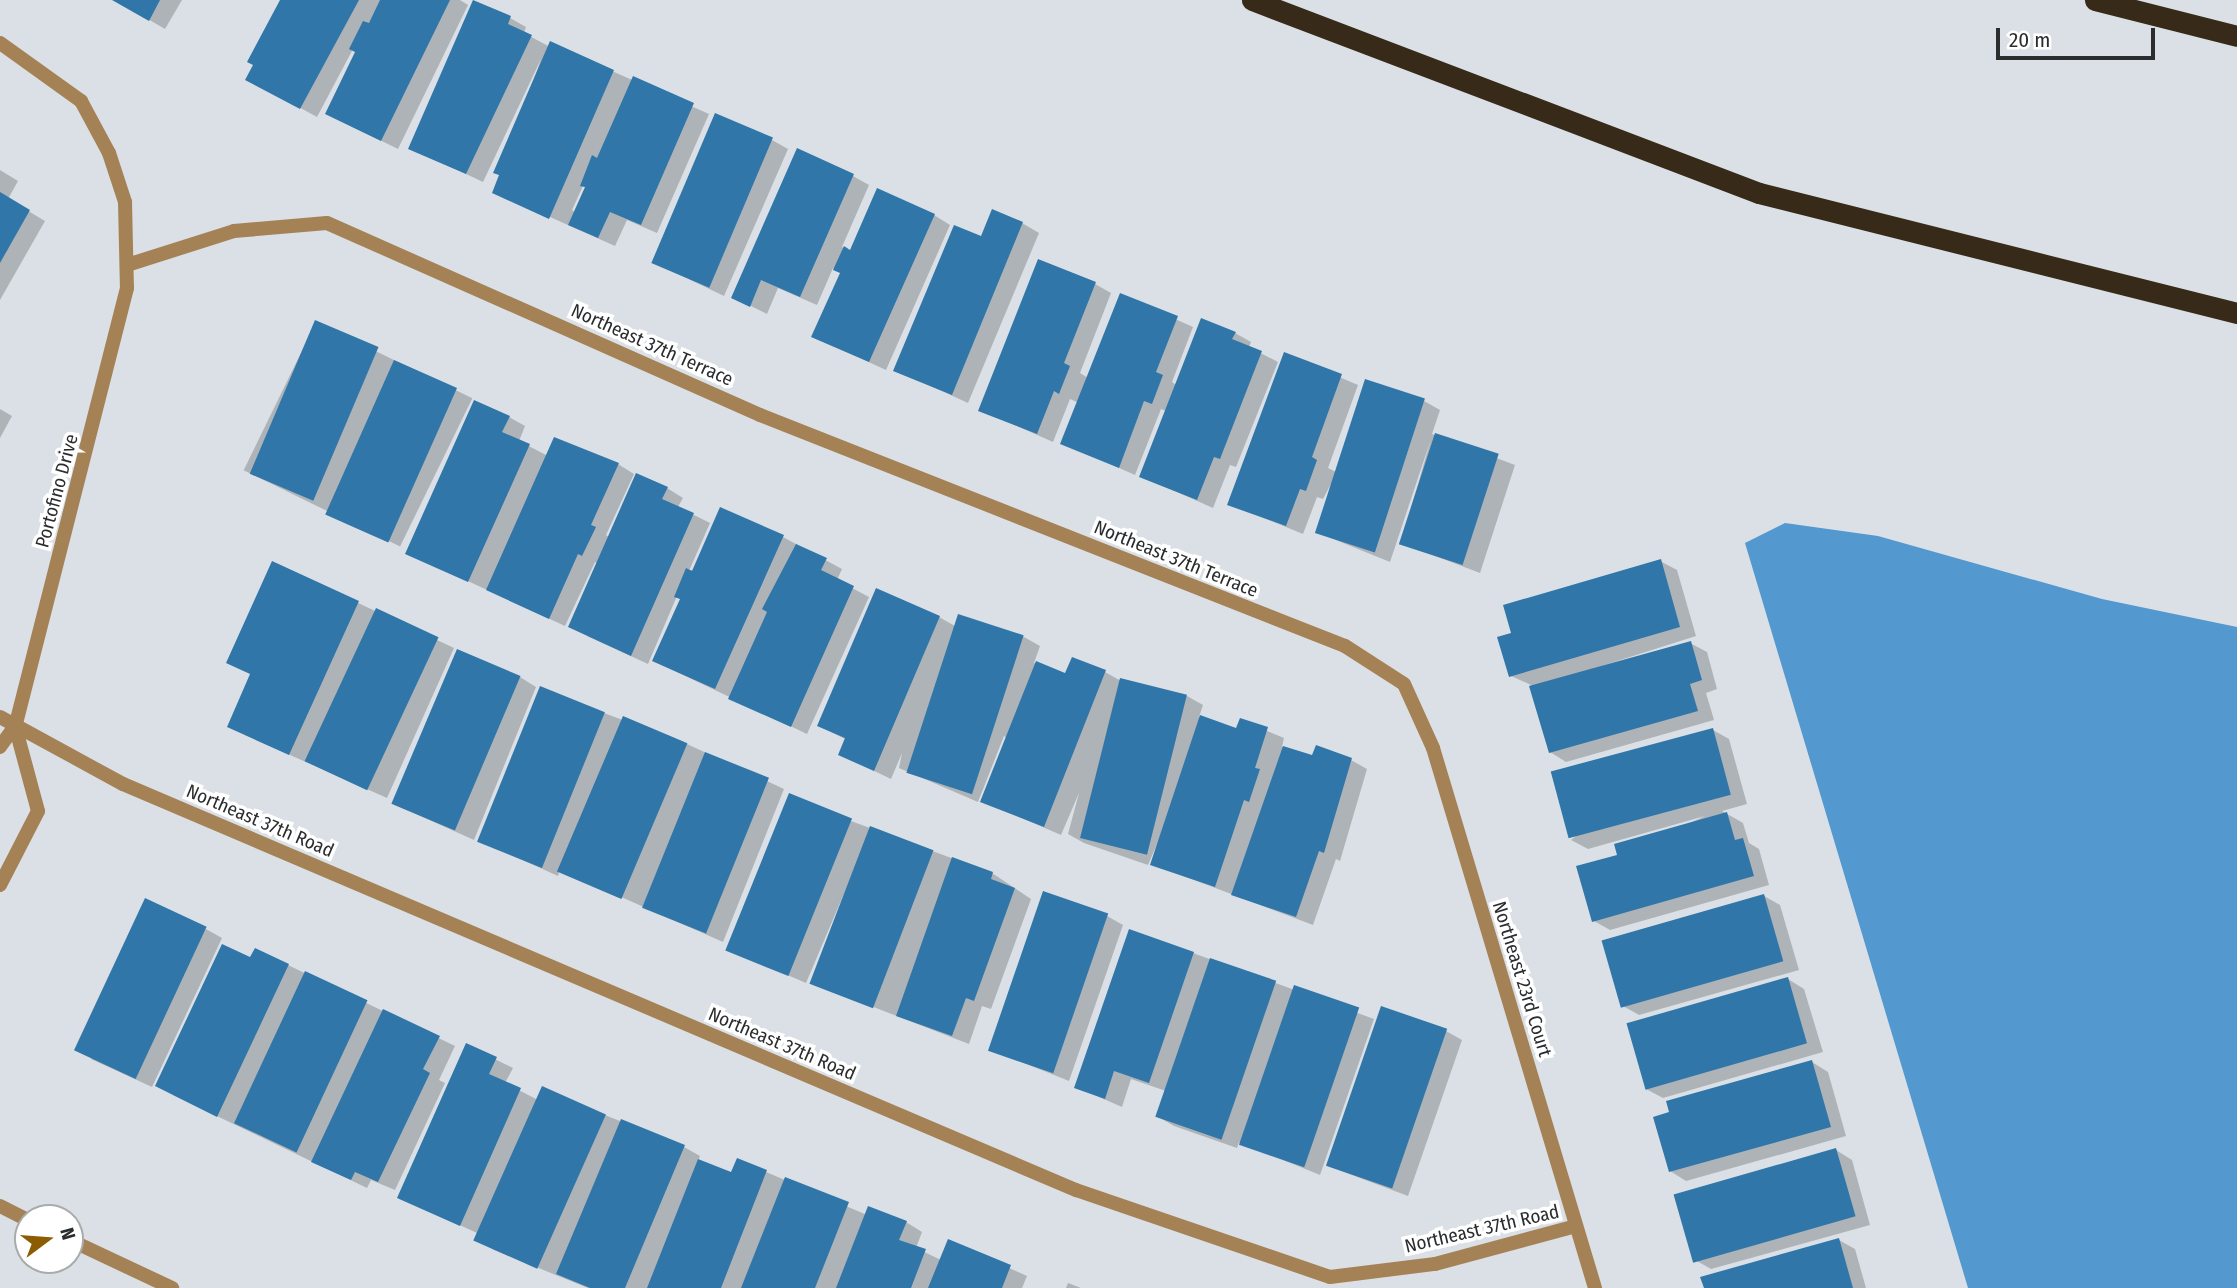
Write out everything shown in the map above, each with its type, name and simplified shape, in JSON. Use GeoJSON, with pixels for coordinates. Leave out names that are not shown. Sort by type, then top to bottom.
{"type":"FeatureCollection","features":[{"type":"Feature","properties":{"kind":"highway"},"geometry":{"type":"LineString","coordinates":[[1252,0],[1759,193],[2237,313]]}},
{"type":"Feature","properties":{"kind":"highway"},"geometry":{"type":"LineString","coordinates":[[2095,0],[2237,36]]}},
{"type":"Feature","properties":{"kind":"street"},"geometry":{"type":"LineString","coordinates":[[0,43],[81,101],[109,153],[125,202],[127,265]]}},
{"type":"Feature","properties":{"kind":"street","name":"Northeast 37th Terrace"},"geometry":{"type":"LineString","coordinates":[[127,265],[234,231],[327,223],[760,415],[1345,646],[1404,684]]}},
{"type":"Feature","properties":{"kind":"street","name":"Portofino Drive"},"geometry":{"type":"LineString","coordinates":[[0,747],[15,726],[118,331],[127,265]]}},
{"type":"Feature","properties":{"kind":"street","name":"Northeast 23rd Court"},"geometry":{"type":"LineString","coordinates":[[1404,684],[1433,748],[1595,1288]]}},
{"type":"Feature","properties":{"kind":"street","name":"Northeast 37th Road"},"geometry":{"type":"LineString","coordinates":[[0,717],[123,784],[1076,1190],[1330,1277],[1435,1264],[1576,1226]]}},
{"type":"Feature","properties":{"kind":"street","name":"Portofino Drive"},"geometry":{"type":"LineString","coordinates":[[0,885],[38,811],[15,726]]}},
{"type":"Feature","properties":{"kind":"street"},"geometry":{"type":"LineString","coordinates":[[84,1247],[172,1288]]}},
{"type":"Feature","properties":{"kind":"water"},"geometry":{"type":"Polygon","coordinates":[[[1785,523],[1878,536],[2102,599],[2237,627],[2237,1288],[1968,1288],[1745,543],[1785,523]]]}},
{"type":"Feature","properties":{"kind":"building"},"geometry":{"type":"Polygon","coordinates":[[[112,0],[160,0],[149,21],[112,0]]]}},
{"type":"Feature","properties":{"kind":"building"},"geometry":{"type":"Polygon","coordinates":[[[280,0],[359,0],[300,109],[245,80],[253,65],[247,62],[280,0]]]}},
{"type":"Feature","properties":{"kind":"building"},"geometry":{"type":"Polygon","coordinates":[[[380,0],[450,0],[381,141],[325,114],[355,52],[349,49],[363,21],[369,23],[380,0]]]}},
{"type":"Feature","properties":{"kind":"building"},"geometry":{"type":"Polygon","coordinates":[[[473,0],[511,16],[508,24],[532,35],[466,174],[408,149],[473,0]]]}},
{"type":"Feature","properties":{"kind":"building"},"geometry":{"type":"Polygon","coordinates":[[[550,41],[614,70],[549,219],[492,193],[499,175],[493,173],[550,41]]]}},
{"type":"Feature","properties":{"kind":"building"},"geometry":{"type":"Polygon","coordinates":[[[633,76],[694,103],[641,225],[610,212],[598,238],[568,225],[585,187],[580,186],[592,155],[597,158],[633,76]]]}},
{"type":"Feature","properties":{"kind":"building"},"geometry":{"type":"Polygon","coordinates":[[[715,113],[773,138],[709,288],[651,263],[715,113]]]}},
{"type":"Feature","properties":{"kind":"building"},"geometry":{"type":"Polygon","coordinates":[[[797,148],[854,174],[800,297],[761,280],[750,307],[731,298],[797,148]]]}},
{"type":"Feature","properties":{"kind":"building"},"geometry":{"type":"Polygon","coordinates":[[[877,188],[935,214],[869,362],[811,337],[840,273],[833,270],[844,246],[850,250],[877,188]]]}},
{"type":"Feature","properties":{"kind":"building"},"geometry":{"type":"Polygon","coordinates":[[[0,192],[30,210],[0,263],[0,192]]]}},
{"type":"Feature","properties":{"kind":"building"},"geometry":{"type":"Polygon","coordinates":[[[992,209],[1023,222],[952,395],[893,371],[954,225],[981,236],[992,209]]]}},
{"type":"Feature","properties":{"kind":"building"},"geometry":{"type":"Polygon","coordinates":[[[1038,259],[1096,282],[1064,363],[1070,366],[1059,394],[1054,391],[1037,434],[978,411],[1038,259]]]}},
{"type":"Feature","properties":{"kind":"building"},"geometry":{"type":"Polygon","coordinates":[[[1120,293],[1178,316],[1156,372],[1163,375],[1152,404],[1144,401],[1119,468],[1060,444],[1120,293]]]}},
{"type":"Feature","properties":{"kind":"building"},"geometry":{"type":"Polygon","coordinates":[[[1201,318],[1236,332],[1232,339],[1262,351],[1220,459],[1214,457],[1197,500],[1139,477],[1201,318]]]}},
{"type":"Feature","properties":{"kind":"building"},"geometry":{"type":"Polygon","coordinates":[[[315,320],[379,347],[313,501],[250,474],[315,320]]]}},
{"type":"Feature","properties":{"kind":"building"},"geometry":{"type":"Polygon","coordinates":[[[1284,352],[1342,374],[1312,457],[1317,460],[1306,491],[1300,489],[1286,526],[1227,505],[1284,352]]]}},
{"type":"Feature","properties":{"kind":"building"},"geometry":{"type":"Polygon","coordinates":[[[394,360],[457,388],[388,542],[325,514],[394,360]]]}},
{"type":"Feature","properties":{"kind":"building"},"geometry":{"type":"Polygon","coordinates":[[[1365,379],[1425,398],[1375,553],[1315,533],[1365,379]]]}},
{"type":"Feature","properties":{"kind":"building"},"geometry":{"type":"Polygon","coordinates":[[[474,400],[510,416],[502,432],[530,444],[468,582],[405,554],[474,400]]]}},
{"type":"Feature","properties":{"kind":"building"},"geometry":{"type":"Polygon","coordinates":[[[1435,433],[1499,454],[1463,565],[1399,544],[1435,433]]]}},
{"type":"Feature","properties":{"kind":"building"},"geometry":{"type":"Polygon","coordinates":[[[554,437],[619,463],[591,525],[596,527],[582,556],[578,554],[549,619],[486,590],[554,437]]]}},
{"type":"Feature","properties":{"kind":"building"},"geometry":{"type":"Polygon","coordinates":[[[636,473],[668,487],[662,499],[694,513],[631,656],[568,627],[636,473]]]}},
{"type":"Feature","properties":{"kind":"building"},"geometry":{"type":"Polygon","coordinates":[[[720,507],[784,535],[715,689],[652,661],[680,599],[674,597],[686,568],[692,571],[720,507]]]}},
{"type":"Feature","properties":{"kind":"building"},"geometry":{"type":"Polygon","coordinates":[[[796,544],[827,558],[821,570],[854,586],[791,727],[728,699],[767,612],[762,609],[796,544]]]}},
{"type":"Feature","properties":{"kind":"building"},"geometry":{"type":"Polygon","coordinates":[[[1661,559],[1680,627],[1509,677],[1497,637],[1511,633],[1503,605],[1661,559]]]}},
{"type":"Feature","properties":{"kind":"building"},"geometry":{"type":"Polygon","coordinates":[[[272,561],[359,601],[289,755],[227,727],[250,674],[226,663],[272,561]]]}},
{"type":"Feature","properties":{"kind":"building"},"geometry":{"type":"Polygon","coordinates":[[[876,588],[940,616],[874,771],[838,755],[845,738],[817,726],[876,588]]]}},
{"type":"Feature","properties":{"kind":"building"},"geometry":{"type":"Polygon","coordinates":[[[376,608],[439,637],[367,790],[305,761],[376,608]]]}},
{"type":"Feature","properties":{"kind":"building"},"geometry":{"type":"Polygon","coordinates":[[[958,614],[1024,635],[972,794],[906,773],[958,614]]]}},
{"type":"Feature","properties":{"kind":"building"},"geometry":{"type":"Polygon","coordinates":[[[1691,641],[1702,680],[1690,684],[1698,711],[1549,753],[1529,686],[1691,641]]]}},
{"type":"Feature","properties":{"kind":"building"},"geometry":{"type":"Polygon","coordinates":[[[457,649],[521,676],[455,831],[391,804],[457,649]]]}},
{"type":"Feature","properties":{"kind":"building"},"geometry":{"type":"Polygon","coordinates":[[[1072,657],[1106,670],[1044,827],[980,802],[1036,661],[1065,673],[1072,657]]]}},
{"type":"Feature","properties":{"kind":"building"},"geometry":{"type":"Polygon","coordinates":[[[1120,678],[1187,695],[1147,855],[1080,838],[1120,678]]]}},
{"type":"Feature","properties":{"kind":"building"},"geometry":{"type":"Polygon","coordinates":[[[540,686],[605,712],[542,868],[477,842],[540,686]]]}},
{"type":"Feature","properties":{"kind":"building"},"geometry":{"type":"Polygon","coordinates":[[[1200,715],[1236,728],[1240,718],[1268,727],[1255,768],[1260,769],[1249,802],[1244,800],[1215,887],[1150,865],[1200,715]]]}},
{"type":"Feature","properties":{"kind":"building"},"geometry":{"type":"Polygon","coordinates":[[[623,716],[687,743],[621,899],[557,872],[623,716]]]}},
{"type":"Feature","properties":{"kind":"building"},"geometry":{"type":"Polygon","coordinates":[[[1713,728],[1731,795],[1569,838],[1551,771],[1713,728]]]}},
{"type":"Feature","properties":{"kind":"building"},"geometry":{"type":"Polygon","coordinates":[[[1316,745],[1352,758],[1324,853],[1319,851],[1296,917],[1231,895],[1283,746],[1312,755],[1316,745]]]}},
{"type":"Feature","properties":{"kind":"building"},"geometry":{"type":"Polygon","coordinates":[[[705,752],[769,778],[706,934],[642,908],[705,752]]]}},
{"type":"Feature","properties":{"kind":"building"},"geometry":{"type":"Polygon","coordinates":[[[789,793],[852,818],[788,976],[725,951],[789,793]]]}},
{"type":"Feature","properties":{"kind":"building"},"geometry":{"type":"Polygon","coordinates":[[[1727,812],[1735,840],[1743,838],[1754,876],[1592,922],[1576,866],[1617,855],[1614,844],[1727,812]]]}},
{"type":"Feature","properties":{"kind":"building"},"geometry":{"type":"Polygon","coordinates":[[[870,826],[933,850],[873,1008],[809,984],[870,826]]]}},
{"type":"Feature","properties":{"kind":"building"},"geometry":{"type":"Polygon","coordinates":[[[952,857],[993,872],[991,879],[1015,888],[974,1001],[966,998],[952,1036],[896,1016],[952,857]]]}},
{"type":"Feature","properties":{"kind":"building"},"geometry":{"type":"Polygon","coordinates":[[[1043,891],[1108,913],[1053,1073],[988,1051],[1043,891]]]}},
{"type":"Feature","properties":{"kind":"building"},"geometry":{"type":"Polygon","coordinates":[[[1764,894],[1783,961],[1621,1008],[1602,941],[1764,894]]]}},
{"type":"Feature","properties":{"kind":"building"},"geometry":{"type":"Polygon","coordinates":[[[145,898],[207,927],[136,1079],[74,1050],[145,898]]]}},
{"type":"Feature","properties":{"kind":"building"},"geometry":{"type":"Polygon","coordinates":[[[1129,929],[1194,952],[1149,1083],[1114,1071],[1105,1099],[1074,1088],[1129,929]]]}},
{"type":"Feature","properties":{"kind":"building"},"geometry":{"type":"Polygon","coordinates":[[[222,944],[250,957],[255,948],[289,964],[217,1117],[155,1086],[222,944]]]}},
{"type":"Feature","properties":{"kind":"building"},"geometry":{"type":"Polygon","coordinates":[[[1210,958],[1276,981],[1221,1140],[1155,1117],[1210,958]]]}},
{"type":"Feature","properties":{"kind":"building"},"geometry":{"type":"Polygon","coordinates":[[[305,971],[368,1000],[297,1152],[234,1123],[305,971]]]}},
{"type":"Feature","properties":{"kind":"building"},"geometry":{"type":"Polygon","coordinates":[[[1788,977],[1807,1043],[1646,1090],[1627,1023],[1788,977]]]}},
{"type":"Feature","properties":{"kind":"building"},"geometry":{"type":"Polygon","coordinates":[[[1294,985],[1359,1007],[1304,1167],[1239,1145],[1294,985]]]}},
{"type":"Feature","properties":{"kind":"building"},"geometry":{"type":"Polygon","coordinates":[[[1381,1006],[1447,1029],[1392,1189],[1326,1166],[1381,1006]]]}},
{"type":"Feature","properties":{"kind":"building"},"geometry":{"type":"Polygon","coordinates":[[[383,1009],[440,1036],[423,1069],[430,1073],[378,1182],[355,1172],[351,1180],[311,1162],[383,1009]]]}},
{"type":"Feature","properties":{"kind":"building"},"geometry":{"type":"Polygon","coordinates":[[[466,1043],[497,1057],[489,1074],[521,1088],[460,1226],[397,1198],[466,1043]]]}},
{"type":"Feature","properties":{"kind":"building"},"geometry":{"type":"Polygon","coordinates":[[[1812,1060],[1831,1127],[1669,1172],[1653,1117],[1669,1112],[1666,1101],[1812,1060]]]}},
{"type":"Feature","properties":{"kind":"building"},"geometry":{"type":"Polygon","coordinates":[[[542,1086],[606,1114],[537,1269],[473,1240],[542,1086]]]}},
{"type":"Feature","properties":{"kind":"building"},"geometry":{"type":"Polygon","coordinates":[[[621,1119],[685,1145],[625,1288],[590,1288],[556,1274],[621,1119]]]}},
{"type":"Feature","properties":{"kind":"building"},"geometry":{"type":"Polygon","coordinates":[[[1836,1148],[1856,1216],[1693,1263],[1674,1195],[1836,1148]]]}},
{"type":"Feature","properties":{"kind":"building"},"geometry":{"type":"Polygon","coordinates":[[[737,1158],[767,1170],[721,1288],[647,1288],[698,1159],[731,1172],[737,1158]]]}},
{"type":"Feature","properties":{"kind":"building"},"geometry":{"type":"Polygon","coordinates":[[[785,1177],[849,1202],[815,1288],[741,1288],[785,1177]]]}},
{"type":"Feature","properties":{"kind":"building"},"geometry":{"type":"Polygon","coordinates":[[[868,1206],[907,1221],[899,1240],[926,1249],[911,1288],[836,1288],[868,1206]]]}},
{"type":"Feature","properties":{"kind":"building"},"geometry":{"type":"Polygon","coordinates":[[[1839,1238],[1853,1288],[1704,1288],[1700,1277],[1839,1238]]]}},
{"type":"Feature","properties":{"kind":"building"},"geometry":{"type":"Polygon","coordinates":[[[948,1239],[1011,1265],[1002,1288],[928,1288],[948,1239]]]}}]}
